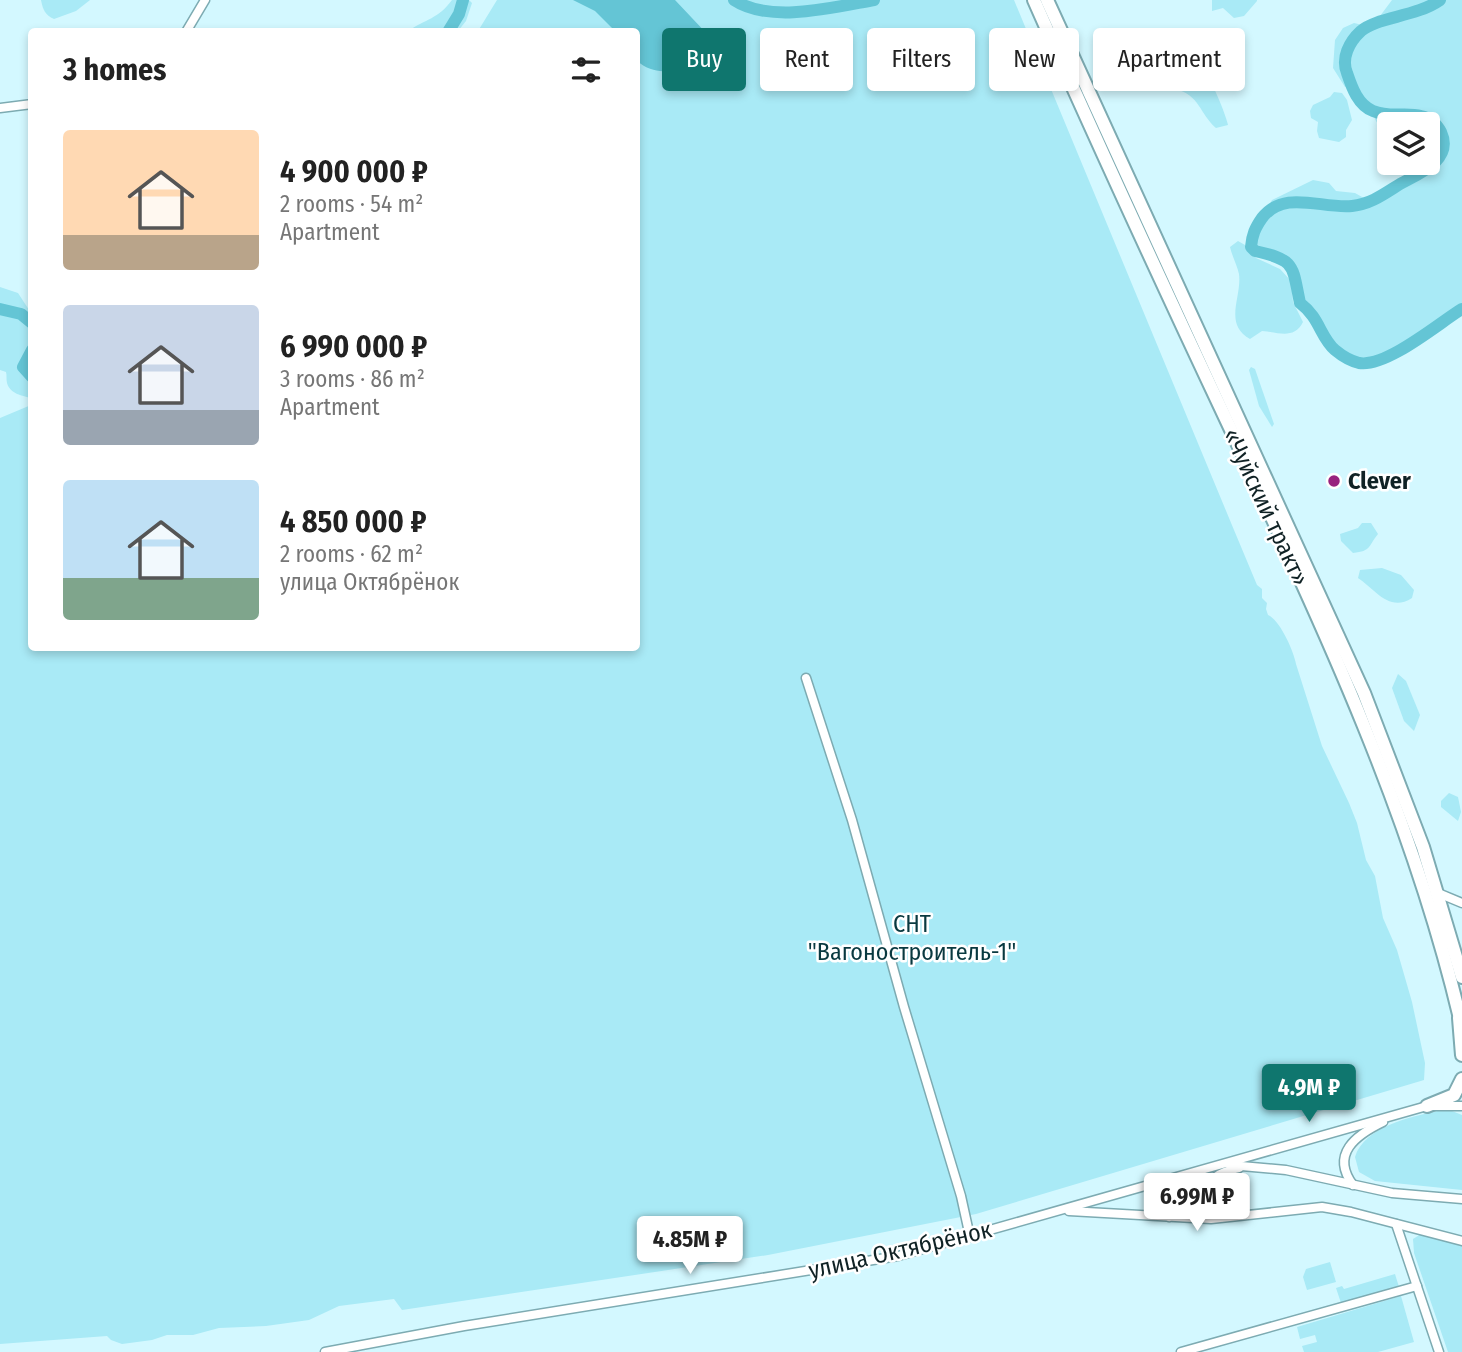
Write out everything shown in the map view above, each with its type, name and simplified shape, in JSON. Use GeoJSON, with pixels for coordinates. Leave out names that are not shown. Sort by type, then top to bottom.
{"type":"FeatureCollection","features":[{"type":"Feature","properties":{"kind":"highway","name":"«Чуйский тракт»"},"geometry":{"type":"LineString","coordinates":[[1034,0],[1352,698],[1412,851],[1441,944],[1462,1027]]}},
{"type":"Feature","properties":{"kind":"highway","name":"«Чуйский тракт»"},"geometry":{"type":"LineString","coordinates":[[1047,0],[1364,693],[1406,797],[1462,977]]}},
{"type":"Feature","properties":{"kind":"highway"},"geometry":{"type":"LineString","coordinates":[[1458,1011],[1462,1055]]}},
{"type":"Feature","properties":{"kind":"highway"},"geometry":{"type":"LineString","coordinates":[[1427,1106],[1454,1095],[1462,1079]]}},
{"type":"Feature","properties":{"kind":"street"},"geometry":{"type":"LineString","coordinates":[[188,28],[205,0]]}},
{"type":"Feature","properties":{"kind":"street"},"geometry":{"type":"LineString","coordinates":[[0,108],[28,104]]}},
{"type":"Feature","properties":{"kind":"street"},"geometry":{"type":"LineString","coordinates":[[806,678],[852,820],[904,1007],[961,1196],[970,1237]]}},
{"type":"Feature","properties":{"kind":"street"},"geometry":{"type":"LineString","coordinates":[[1438,893],[1462,903]]}},
{"type":"Feature","properties":{"kind":"street"},"geometry":{"type":"LineString","coordinates":[[1353,1185],[1345,1170],[1345,1155],[1354,1140],[1405,1112],[1427,1106],[1462,1106]]}},
{"type":"Feature","properties":{"kind":"street","name":"улица Октябрёнок"},"geometry":{"type":"LineString","coordinates":[[325,1352],[464,1326],[898,1256],[1405,1112]]}},
{"type":"Feature","properties":{"kind":"street"},"geometry":{"type":"LineString","coordinates":[[1220,1164],[1259,1166],[1392,1193],[1462,1199]]}},
{"type":"Feature","properties":{"kind":"street"},"geometry":{"type":"LineString","coordinates":[[1206,1204],[1207,1187],[1215,1176],[1238,1168],[1259,1166]]}},
{"type":"Feature","properties":{"kind":"street"},"geometry":{"type":"LineString","coordinates":[[1168,1217],[1161,1211],[1158,1192],[1164,1183],[1173,1177],[1189,1178],[1214,1213],[1226,1218]]}},
{"type":"Feature","properties":{"kind":"street"},"geometry":{"type":"LineString","coordinates":[[1059,1211],[1226,1218],[1322,1208],[1351,1212],[1462,1241]]}},
{"type":"Feature","properties":{"kind":"street"},"geometry":{"type":"LineString","coordinates":[[1396,1224],[1439,1352]]}},
{"type":"Feature","properties":{"kind":"street"},"geometry":{"type":"LineString","coordinates":[[1181,1352],[1417,1286]]}},
{"type":"Feature","properties":{"kind":"green space"},"geometry":{"type":"Polygon","coordinates":[[[41,0],[90,0],[76,11],[54,19],[45,12],[41,0]]]}},
{"type":"Feature","properties":{"kind":"green space"},"geometry":{"type":"Polygon","coordinates":[[[452,0],[469,0],[472,3],[466,21],[460,28],[413,28],[437,15],[452,0]]]}},
{"type":"Feature","properties":{"kind":"green space","name":"СНТ \"Вагоностроитель-1\""},"geometry":{"type":"Polygon","coordinates":[[[497,0],[1014,0],[1026,28],[989,28],[989,91],[1052,91],[1257,585],[1262,589],[1268,615],[1286,637],[1322,746],[1357,823],[1366,860],[1375,876],[1383,918],[1397,950],[1412,1002],[1425,1063],[1424,1080],[976,1214],[768,1255],[402,1310],[394,1299],[339,1306],[309,1320],[266,1326],[219,1328],[193,1335],[167,1335],[122,1344],[107,1336],[0,1344],[0,418],[28,406],[28,651],[640,651],[640,28],[480,28],[497,0]]]}},
{"type":"Feature","properties":{"kind":"green space"},"geometry":{"type":"Polygon","coordinates":[[[1212,0],[1257,1],[1244,16],[1234,18],[1223,8],[1212,11],[1212,0]]]}},
{"type":"Feature","properties":{"kind":"green space"},"geometry":{"type":"Polygon","coordinates":[[[1392,0],[1462,0],[1462,309],[1397,352],[1370,363],[1359,363],[1343,356],[1330,345],[1312,315],[1300,303],[1290,266],[1285,261],[1255,251],[1251,247],[1252,234],[1272,200],[1313,180],[1329,183],[1336,191],[1355,193],[1371,202],[1401,183],[1408,175],[1440,175],[1440,112],[1377,112],[1377,122],[1373,111],[1360,102],[1353,89],[1345,87],[1333,68],[1335,40],[1343,28],[1354,23],[1367,26],[1382,22],[1380,16],[1392,0]]]}},
{"type":"Feature","properties":{"kind":"green space"},"geometry":{"type":"Polygon","coordinates":[[[1180,91],[1214,91],[1228,125],[1216,128],[1194,100],[1180,91]]]}},
{"type":"Feature","properties":{"kind":"green space"},"geometry":{"type":"Polygon","coordinates":[[[1334,92],[1342,93],[1347,100],[1352,120],[1346,130],[1346,137],[1339,142],[1319,138],[1318,122],[1311,118],[1310,111],[1313,105],[1330,97],[1334,92]]]}},
{"type":"Feature","properties":{"kind":"green space"},"geometry":{"type":"Polygon","coordinates":[[[1238,241],[1256,258],[1280,269],[1291,281],[1293,302],[1303,322],[1295,331],[1285,334],[1262,331],[1250,339],[1242,333],[1235,318],[1239,274],[1230,247],[1238,241]]]}},
{"type":"Feature","properties":{"kind":"green space"},"geometry":{"type":"Polygon","coordinates":[[[0,287],[18,293],[28,308],[28,397],[11,390],[6,372],[0,370],[0,287]]]}},
{"type":"Feature","properties":{"kind":"green space"},"geometry":{"type":"Polygon","coordinates":[[[1251,367],[1255,369],[1274,424],[1272,427],[1259,406],[1249,370],[1251,367]]]}},
{"type":"Feature","properties":{"kind":"green space"},"geometry":{"type":"Polygon","coordinates":[[[1362,523],[1371,523],[1378,534],[1367,549],[1353,553],[1341,541],[1340,534],[1358,528],[1362,523]]]}},
{"type":"Feature","properties":{"kind":"green space"},"geometry":{"type":"Polygon","coordinates":[[[1382,568],[1401,575],[1414,590],[1412,598],[1404,602],[1389,601],[1358,578],[1360,570],[1382,568]]]}},
{"type":"Feature","properties":{"kind":"green space"},"geometry":{"type":"Polygon","coordinates":[[[1398,674],[1406,681],[1420,715],[1414,731],[1404,721],[1392,688],[1398,674]]]}},
{"type":"Feature","properties":{"kind":"green space"},"geometry":{"type":"Polygon","coordinates":[[[1449,793],[1458,797],[1461,812],[1458,821],[1441,807],[1441,801],[1449,793]]]}},
{"type":"Feature","properties":{"kind":"green space"},"geometry":{"type":"Polygon","coordinates":[[[1437,1111],[1452,1111],[1462,1115],[1462,1190],[1375,1181],[1359,1172],[1355,1157],[1368,1138],[1389,1125],[1437,1111]]]}},
{"type":"Feature","properties":{"kind":"green space"},"geometry":{"type":"Polygon","coordinates":[[[1421,1234],[1462,1246],[1462,1352],[1448,1352],[1414,1253],[1413,1239],[1421,1234]]]}},
{"type":"Feature","properties":{"kind":"green space"},"geometry":{"type":"Polygon","coordinates":[[[1330,1262],[1336,1282],[1307,1290],[1303,1277],[1306,1269],[1330,1262]]]}},
{"type":"Feature","properties":{"kind":"green space"},"geometry":{"type":"Polygon","coordinates":[[[1395,1274],[1399,1287],[1341,1303],[1336,1288],[1342,1286],[1344,1289],[1395,1274]]]}},
{"type":"Feature","properties":{"kind":"green space"},"geometry":{"type":"Polygon","coordinates":[[[1401,1296],[1414,1342],[1378,1352],[1304,1352],[1302,1346],[1317,1342],[1315,1335],[1300,1339],[1297,1327],[1401,1296]]]}},
{"type":"Feature","properties":{"kind":"shaded area"},"geometry":{"type":"Polygon","coordinates":[[[573,0],[675,0],[701,28],[662,28],[660,71],[640,63],[640,28],[612,28],[595,11],[573,0]]]}},
{"type":"Feature","properties":{"kind":"waterway"},"geometry":{"type":"LineString","coordinates":[[450,28],[463,0]]}},
{"type":"Feature","properties":{"kind":"waterway"},"geometry":{"type":"LineString","coordinates":[[734,0],[749,7],[784,12],[803,12],[874,0]]}},
{"type":"Feature","properties":{"kind":"waterway"},"geometry":{"type":"LineString","coordinates":[[1440,0],[1420,10],[1368,26],[1353,40],[1345,62],[1353,90],[1368,108],[1385,114],[1421,116],[1435,124],[1444,142],[1443,151],[1438,158],[1424,171],[1365,203],[1352,206],[1304,202],[1281,204],[1262,218],[1254,232],[1251,247],[1255,251],[1285,261],[1290,266],[1300,303],[1312,315],[1335,350],[1359,363],[1370,363],[1397,352],[1462,309]]}},
{"type":"Feature","properties":{"kind":"waterway"},"geometry":{"type":"LineString","coordinates":[[0,309],[21,314],[28,320]]}},
{"type":"Feature","properties":{"kind":"waterway"},"geometry":{"type":"LineString","coordinates":[[28,358],[23,367],[28,373]]}},
{"type":"Feature","properties":{"kind":"place","name":"Clever"},"geometry":{"type":"Point","coordinates":[1334,481]}}]}
